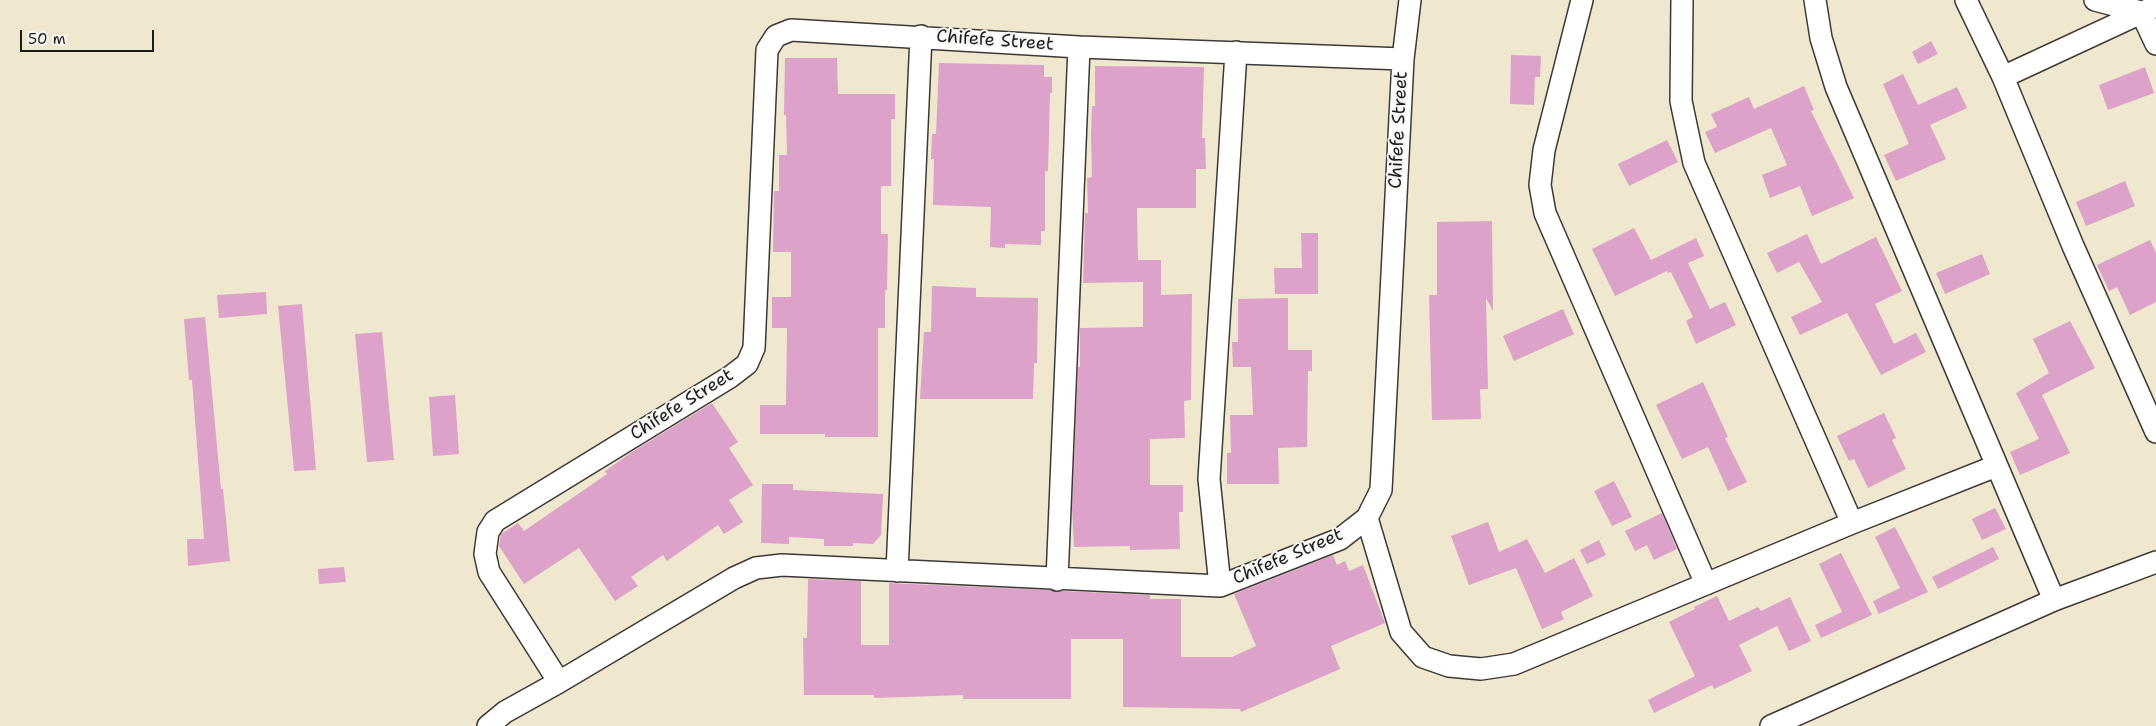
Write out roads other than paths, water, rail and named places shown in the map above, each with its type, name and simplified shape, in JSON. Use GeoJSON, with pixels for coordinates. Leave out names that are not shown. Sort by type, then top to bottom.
{"type":"FeatureCollection","features":[{"type":"Feature","properties":{"kind":"street"},"geometry":{"type":"LineString","coordinates":[[1403,59],[1410,0]]}},
{"type":"Feature","properties":{"kind":"street"},"geometry":{"type":"LineString","coordinates":[[1582,0],[1544,150],[1540,184],[1545,212],[1706,584]]}},
{"type":"Feature","properties":{"kind":"street"},"geometry":{"type":"LineString","coordinates":[[1682,0],[1681,101],[1694,163],[1852,523]]}},
{"type":"Feature","properties":{"kind":"street"},"geometry":{"type":"LineString","coordinates":[[1815,0],[1821,38],[1836,87],[2054,600]]}},
{"type":"Feature","properties":{"kind":"street"},"geometry":{"type":"LineString","coordinates":[[1966,0],[2003,77],[2073,246],[2156,432]]}},
{"type":"Feature","properties":{"kind":"street"},"geometry":{"type":"LineString","coordinates":[[2095,0],[2149,9]]}},
{"type":"Feature","properties":{"kind":"street"},"geometry":{"type":"LineString","coordinates":[[2003,77],[2149,9]]}},
{"type":"Feature","properties":{"kind":"street"},"geometry":{"type":"LineString","coordinates":[[2149,9],[2156,44]]}},
{"type":"Feature","properties":{"kind":"street","name":"Chifefe Street"},"geometry":{"type":"LineString","coordinates":[[559,682],[489,572],[485,554],[488,532],[494,521],[721,382],[747,364],[754,348],[767,50],[776,36],[791,30],[921,36],[1079,47],[1403,59],[1381,490],[1367,518],[1340,538],[1220,586]]}},
{"type":"Feature","properties":{"kind":"street"},"geometry":{"type":"LineString","coordinates":[[897,571],[921,36]]}},
{"type":"Feature","properties":{"kind":"street"},"geometry":{"type":"LineString","coordinates":[[1057,580],[1079,47]]}},
{"type":"Feature","properties":{"kind":"street"},"geometry":{"type":"LineString","coordinates":[[488,726],[505,712],[734,578],[756,568],[782,565],[1057,580],[1220,586],[1209,479],[1236,52]]}},
{"type":"Feature","properties":{"kind":"street"},"geometry":{"type":"LineString","coordinates":[[1367,518],[1401,632],[1423,657],[1449,666],[1481,670],[1514,664],[1852,523],[1996,466]]}},
{"type":"Feature","properties":{"kind":"street"},"geometry":{"type":"LineString","coordinates":[[1771,726],[2054,600],[2156,562]]}}]}
